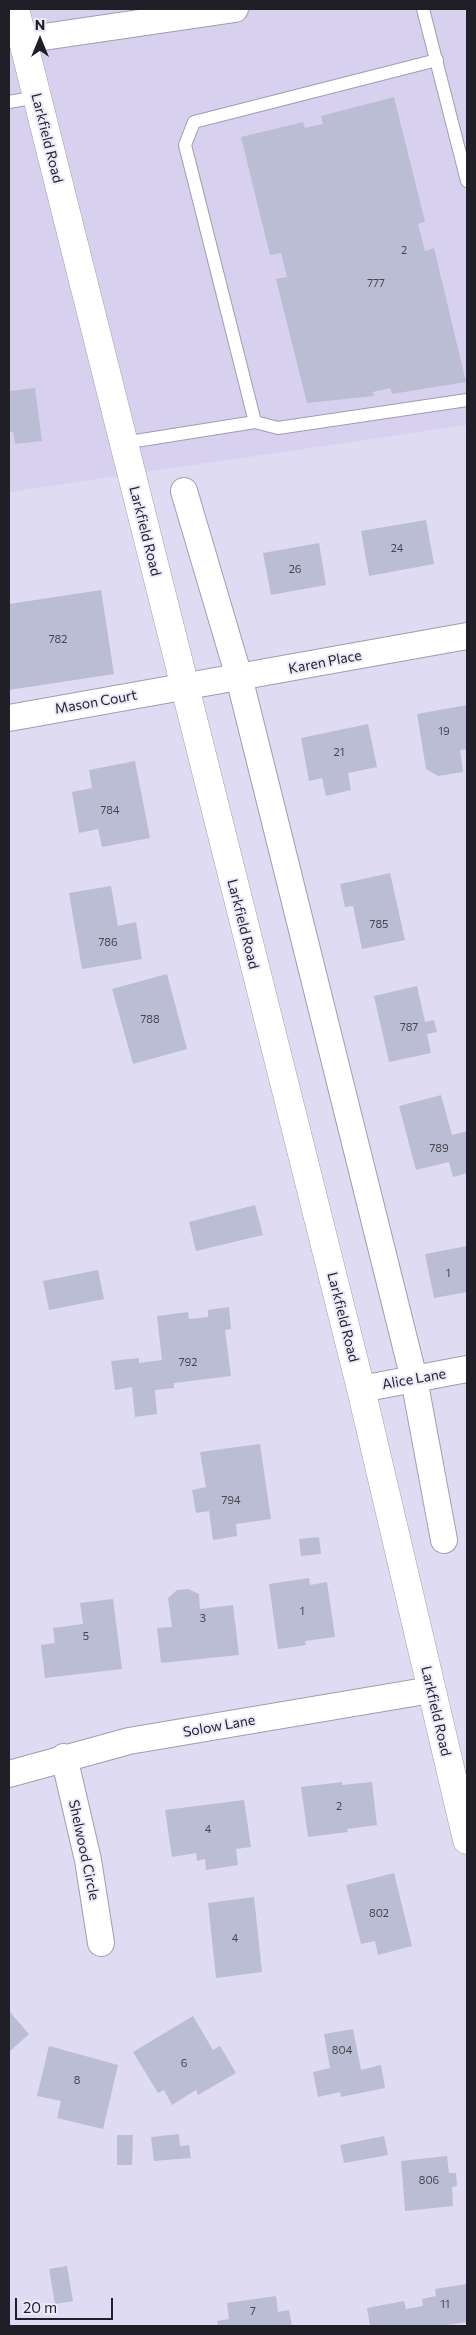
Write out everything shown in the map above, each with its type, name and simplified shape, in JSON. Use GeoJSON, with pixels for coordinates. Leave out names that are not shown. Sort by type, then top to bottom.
{"type":"FeatureCollection","features":[{"type":"Feature","properties":{"kind":"main road","name":"Larkfield Road"},"geometry":{"type":"LineString","coordinates":[[15,9],[183,686],[361,1389],[467,1840]]}},
{"type":"Feature","properties":{"kind":"street"},"geometry":{"type":"LineString","coordinates":[[23,40],[235,9]]}},
{"type":"Feature","properties":{"kind":"street"},"geometry":{"type":"LineString","coordinates":[[184,492],[239,677],[414,1379],[444,1540]]}},
{"type":"Feature","properties":{"kind":"street","name":"Karen Place"},"geometry":{"type":"LineString","coordinates":[[183,686],[467,636]]}},
{"type":"Feature","properties":{"kind":"street","name":"Mason Court"},"geometry":{"type":"LineString","coordinates":[[9,718],[183,686]]}},
{"type":"Feature","properties":{"kind":"street","name":"Alice Lane"},"geometry":{"type":"LineString","coordinates":[[361,1389],[467,1370]]}},
{"type":"Feature","properties":{"kind":"street","name":"Solow Lane"},"geometry":{"type":"LineString","coordinates":[[9,1774],[64,1757],[129,1741],[431,1690]]}},
{"type":"Feature","properties":{"kind":"street","name":"Shelwood Circle"},"geometry":{"type":"LineString","coordinates":[[64,1757],[88,1860],[101,1943]]}},
{"type":"Feature","properties":{"kind":"lane"},"geometry":{"type":"LineString","coordinates":[[423,9],[467,181]]}},
{"type":"Feature","properties":{"kind":"lane"},"geometry":{"type":"LineString","coordinates":[[255,422],[185,145],[194,122],[437,60]]}},
{"type":"Feature","properties":{"kind":"lane"},"geometry":{"type":"LineString","coordinates":[[9,102],[37,97]]}},
{"type":"Feature","properties":{"kind":"lane"},"geometry":{"type":"LineString","coordinates":[[123,443],[255,422],[278,428],[467,400]]}},
{"type":"Feature","properties":{"kind":"shaded area"},"geometry":{"type":"Polygon","coordinates":[[[9,9],[467,9],[467,425],[9,492],[9,9]]]}},
{"type":"Feature","properties":{"kind":"building"},"geometry":{"type":"Polygon","coordinates":[[[394,97],[425,222],[418,224],[425,251],[434,248],[466,382],[392,394],[390,388],[373,392],[374,396],[307,403],[276,279],[287,277],[281,253],[270,255],[241,137],[303,122],[305,128],[323,124],[321,116],[394,97]]]}},
{"type":"Feature","properties":{"kind":"building"},"geometry":{"type":"Polygon","coordinates":[[[35,388],[42,441],[15,444],[13,432],[9,432],[9,391],[35,388]]]}},
{"type":"Feature","properties":{"kind":"building"},"geometry":{"type":"Polygon","coordinates":[[[426,520],[434,564],[369,576],[361,531],[426,520]]]}},
{"type":"Feature","properties":{"kind":"building"},"geometry":{"type":"Polygon","coordinates":[[[319,543],[326,585],[271,595],[263,553],[319,543]]]}},
{"type":"Feature","properties":{"kind":"building"},"geometry":{"type":"Polygon","coordinates":[[[101,590],[114,674],[9,690],[9,604],[101,590]]]}},
{"type":"Feature","properties":{"kind":"building"},"geometry":{"type":"Polygon","coordinates":[[[467,705],[467,749],[460,750],[463,772],[438,776],[426,769],[417,714],[467,705]]]}},
{"type":"Feature","properties":{"kind":"building"},"geometry":{"type":"Polygon","coordinates":[[[368,724],[377,767],[348,773],[351,790],[326,796],[322,778],[309,781],[301,738],[368,724]]]}},
{"type":"Feature","properties":{"kind":"building"},"geometry":{"type":"Polygon","coordinates":[[[135,761],[150,838],[102,847],[98,829],[79,833],[72,792],[92,788],[89,770],[135,761]]]}},
{"type":"Feature","properties":{"kind":"building"},"geometry":{"type":"Polygon","coordinates":[[[390,873],[405,940],[362,949],[353,906],[345,907],[340,884],[390,873]]]}},
{"type":"Feature","properties":{"kind":"building"},"geometry":{"type":"Polygon","coordinates":[[[111,886],[118,926],[136,922],[142,959],[82,969],[69,893],[111,886]]]}},
{"type":"Feature","properties":{"kind":"building"},"geometry":{"type":"Polygon","coordinates":[[[167,974],[187,1049],[133,1064],[112,989],[167,974]]]}},
{"type":"Feature","properties":{"kind":"building"},"geometry":{"type":"Polygon","coordinates":[[[417,986],[425,1022],[434,1020],[437,1032],[427,1034],[431,1053],[389,1062],[374,996],[417,986]]]}},
{"type":"Feature","properties":{"kind":"building"},"geometry":{"type":"Polygon","coordinates":[[[441,1095],[452,1135],[467,1131],[467,1173],[453,1177],[449,1162],[416,1170],[399,1106],[441,1095]]]}},
{"type":"Feature","properties":{"kind":"building"},"geometry":{"type":"Polygon","coordinates":[[[255,1205],[263,1235],[196,1251],[189,1222],[255,1205]]]}},
{"type":"Feature","properties":{"kind":"building"},"geometry":{"type":"Polygon","coordinates":[[[467,1246],[467,1292],[434,1298],[425,1254],[467,1246]]]}},
{"type":"Feature","properties":{"kind":"building"},"geometry":{"type":"Polygon","coordinates":[[[98,1270],[104,1299],[49,1310],[43,1281],[98,1270]]]}},
{"type":"Feature","properties":{"kind":"building"},"geometry":{"type":"Polygon","coordinates":[[[229,1307],[231,1329],[225,1330],[231,1376],[174,1383],[174,1388],[155,1390],[157,1414],[135,1417],[132,1387],[115,1390],[111,1361],[139,1358],[139,1363],[162,1360],[157,1316],[188,1312],[189,1319],[208,1317],[208,1310],[229,1307]]]}},
{"type":"Feature","properties":{"kind":"building"},"geometry":{"type":"Polygon","coordinates":[[[260,1444],[271,1519],[236,1524],[237,1536],[213,1540],[209,1511],[196,1513],[192,1490],[206,1487],[200,1452],[260,1444]]]}},
{"type":"Feature","properties":{"kind":"building"},"geometry":{"type":"Polygon","coordinates":[[[319,1537],[321,1554],[301,1556],[299,1539],[319,1537]]]}},
{"type":"Feature","properties":{"kind":"building"},"geometry":{"type":"Polygon","coordinates":[[[309,1578],[310,1585],[327,1582],[335,1637],[305,1641],[306,1645],[278,1649],[269,1584],[309,1578]]]}},
{"type":"Feature","properties":{"kind":"building"},"geometry":{"type":"Polygon","coordinates":[[[188,1589],[199,1594],[200,1609],[233,1605],[239,1655],[161,1663],[157,1628],[172,1627],[168,1598],[177,1590],[188,1589]]]}},
{"type":"Feature","properties":{"kind":"building"},"geometry":{"type":"Polygon","coordinates":[[[113,1599],[122,1669],[45,1678],[41,1645],[55,1643],[53,1628],[83,1624],[80,1603],[113,1599]]]}},
{"type":"Feature","properties":{"kind":"building"},"geometry":{"type":"Polygon","coordinates":[[[342,1782],[342,1785],[372,1782],[377,1825],[347,1829],[348,1832],[308,1837],[301,1787],[342,1782]]]}},
{"type":"Feature","properties":{"kind":"building"},"geometry":{"type":"Polygon","coordinates":[[[244,1800],[251,1847],[236,1849],[238,1865],[206,1870],[205,1859],[197,1861],[196,1853],[172,1857],[165,1810],[244,1800]]]}},
{"type":"Feature","properties":{"kind":"building"},"geometry":{"type":"Polygon","coordinates":[[[394,1873],[412,1946],[378,1955],[375,1941],[361,1944],[346,1885],[394,1873]]]}},
{"type":"Feature","properties":{"kind":"building"},"geometry":{"type":"Polygon","coordinates":[[[254,1897],[262,1972],[216,1978],[208,1903],[254,1897]]]}},
{"type":"Feature","properties":{"kind":"building"},"geometry":{"type":"Polygon","coordinates":[[[9,2011],[29,2034],[9,2052],[9,2011]]]}},
{"type":"Feature","properties":{"kind":"building"},"geometry":{"type":"Polygon","coordinates":[[[193,2016],[213,2050],[220,2046],[236,2073],[198,2095],[196,2090],[172,2105],[164,2090],[158,2093],[133,2052],[193,2016]]]}},
{"type":"Feature","properties":{"kind":"building"},"geometry":{"type":"Polygon","coordinates":[[[353,2029],[361,2070],[381,2065],[385,2088],[341,2097],[340,2092],[318,2097],[313,2072],[330,2068],[324,2034],[353,2029]]]}},
{"type":"Feature","properties":{"kind":"building"},"geometry":{"type":"Polygon","coordinates":[[[49,2046],[118,2065],[103,2129],[57,2118],[61,2101],[37,2096],[49,2046]]]}},
{"type":"Feature","properties":{"kind":"building"},"geometry":{"type":"Polygon","coordinates":[[[179,2134],[180,2146],[189,2145],[191,2158],[154,2161],[151,2137],[179,2134]]]}},
{"type":"Feature","properties":{"kind":"building"},"geometry":{"type":"Polygon","coordinates":[[[117,2135],[133,2135],[132,2165],[117,2165],[117,2135]]]}},
{"type":"Feature","properties":{"kind":"building"},"geometry":{"type":"Polygon","coordinates":[[[384,2136],[388,2155],[344,2163],[340,2145],[384,2136]]]}},
{"type":"Feature","properties":{"kind":"building"},"geometry":{"type":"Polygon","coordinates":[[[447,2156],[449,2173],[456,2173],[457,2186],[452,2187],[453,2206],[405,2211],[401,2161],[447,2156]]]}},
{"type":"Feature","properties":{"kind":"building"},"geometry":{"type":"Polygon","coordinates":[[[67,2266],[73,2301],[55,2304],[49,2269],[67,2266]]]}},
{"type":"Feature","properties":{"kind":"building"},"geometry":{"type":"Polygon","coordinates":[[[467,2284],[467,2322],[440,2326],[370,2326],[367,2308],[404,2301],[406,2309],[423,2306],[422,2299],[436,2296],[435,2289],[467,2284]]]}},
{"type":"Feature","properties":{"kind":"building"},"geometry":{"type":"Polygon","coordinates":[[[276,2296],[278,2312],[289,2310],[292,2326],[218,2326],[217,2321],[229,2319],[227,2303],[276,2296]]]}}]}
